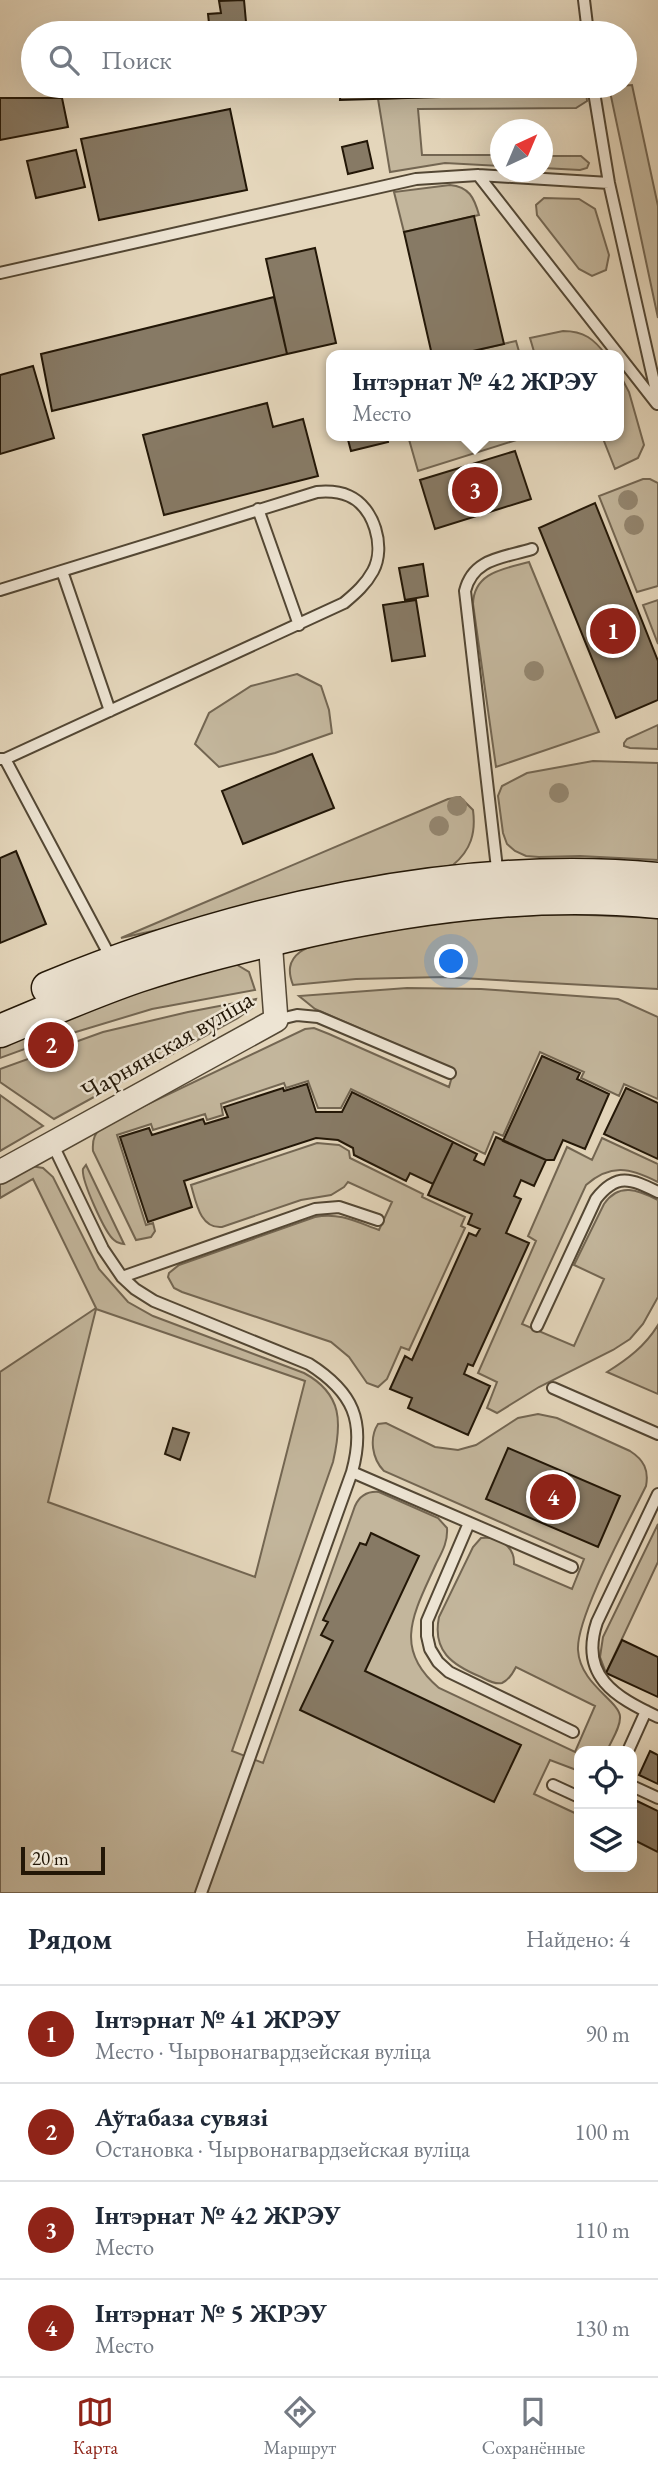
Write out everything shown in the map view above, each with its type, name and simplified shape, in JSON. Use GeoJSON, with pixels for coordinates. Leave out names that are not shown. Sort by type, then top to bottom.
{"type":"FeatureCollection","features":[{"type":"Feature","properties":{"kind":"main road"},"geometry":{"type":"LineString","coordinates":[[0,1031],[192,936],[269,928],[383,893],[499,889],[603,874],[658,879]]}},
{"type":"Feature","properties":{"kind":"main road"},"geometry":{"type":"LineString","coordinates":[[499,889],[576,898],[658,902]]}},
{"type":"Feature","properties":{"kind":"main road"},"geometry":{"type":"LineString","coordinates":[[0,1007],[118,971]]}},
{"type":"Feature","properties":{"kind":"street","name":"Чарнянская вуліца"},"geometry":{"type":"LineString","coordinates":[[0,1172],[276,1020],[269,928]]}},
{"type":"Feature","properties":{"kind":"lane"},"geometry":{"type":"LineString","coordinates":[[584,0],[586,21]]}},
{"type":"Feature","properties":{"kind":"lane"},"geometry":{"type":"LineString","coordinates":[[595,98],[609,183],[658,402]]}},
{"type":"Feature","properties":{"kind":"lane"},"geometry":{"type":"LineString","coordinates":[[0,273],[392,183],[478,175],[609,183]]}},
{"type":"Feature","properties":{"kind":"lane"},"geometry":{"type":"LineString","coordinates":[[478,175],[617,350]]}},
{"type":"Feature","properties":{"kind":"lane"},"geometry":{"type":"LineString","coordinates":[[624,359],[658,402]]}},
{"type":"Feature","properties":{"kind":"lane"},"geometry":{"type":"LineString","coordinates":[[0,590],[317,492],[333,491],[350,496],[364,507],[374,524],[379,545],[375,568],[363,587],[344,603],[2,759],[118,971]]}},
{"type":"Feature","properties":{"kind":"lane"},"geometry":{"type":"LineString","coordinates":[[258,509],[299,625]]}},
{"type":"Feature","properties":{"kind":"lane"},"geometry":{"type":"LineString","coordinates":[[499,889],[465,591],[468,579],[474,570],[483,564],[532,549]]}},
{"type":"Feature","properties":{"kind":"lane"},"geometry":{"type":"LineString","coordinates":[[62,572],[110,710]]}},
{"type":"Feature","properties":{"kind":"lane"},"geometry":{"type":"LineString","coordinates":[[276,1020],[297,1015],[318,1017],[450,1073]]}},
{"type":"Feature","properties":{"kind":"lane"},"geometry":{"type":"LineString","coordinates":[[52,1143],[103,1249],[122,1277],[154,1301],[309,1364],[324,1374],[343,1393],[355,1414],[359,1432],[352,1472],[201,1893]]}},
{"type":"Feature","properties":{"kind":"lane"},"geometry":{"type":"LineString","coordinates":[[537,1326],[596,1199],[604,1189],[614,1182],[625,1180],[658,1192]]}},
{"type":"Feature","properties":{"kind":"lane"},"geometry":{"type":"LineString","coordinates":[[122,1277],[315,1209],[338,1207],[378,1220]]}},
{"type":"Feature","properties":{"kind":"lane"},"geometry":{"type":"LineString","coordinates":[[553,1388],[658,1434]]}},
{"type":"Feature","properties":{"kind":"lane"},"geometry":{"type":"LineString","coordinates":[[352,1472],[572,1567]]}},
{"type":"Feature","properties":{"kind":"lane"},"geometry":{"type":"LineString","coordinates":[[658,1494],[597,1622],[591,1645],[595,1668],[610,1689],[658,1717]]}},
{"type":"Feature","properties":{"kind":"lane"},"geometry":{"type":"LineString","coordinates":[[470,1523],[427,1621],[430,1649],[438,1662],[456,1676],[573,1732]]}},
{"type":"Feature","properties":{"kind":"lane"},"geometry":{"type":"LineString","coordinates":[[630,1746],[646,1712]]}},
{"type":"Feature","properties":{"kind":"lane"},"geometry":{"type":"LineString","coordinates":[[553,1785],[574,1795]]}},
{"type":"Feature","properties":{"kind":"lane"},"geometry":{"type":"LineString","coordinates":[[637,1788],[658,1798]]}},
{"type":"Feature","properties":{"kind":"shaded area"},"geometry":{"type":"Polygon","coordinates":[[[587,98],[587,101],[576,108],[418,109],[422,155],[490,155],[490,165],[445,163],[390,172],[378,99],[587,98]]]}},
{"type":"Feature","properties":{"kind":"shaded area"},"geometry":{"type":"Polygon","coordinates":[[[611,98],[635,98],[658,206],[658,318],[611,98]]]}},
{"type":"Feature","properties":{"kind":"shaded area"},"geometry":{"type":"Polygon","coordinates":[[[553,156],[581,156],[589,163],[587,168],[553,169],[553,156]]]}},
{"type":"Feature","properties":{"kind":"shaded area"},"geometry":{"type":"Polygon","coordinates":[[[450,185],[462,188],[470,194],[479,215],[404,232],[394,192],[450,185]]]}},
{"type":"Feature","properties":{"kind":"shaded area"},"geometry":{"type":"Polygon","coordinates":[[[544,198],[579,199],[595,209],[609,255],[606,270],[592,276],[579,269],[537,215],[536,205],[544,198]]]}},
{"type":"Feature","properties":{"kind":"shaded area"},"geometry":{"type":"Polygon","coordinates":[[[563,331],[577,333],[588,337],[602,350],[534,350],[530,338],[563,331]]]}},
{"type":"Feature","properties":{"kind":"shaded area"},"geometry":{"type":"Polygon","coordinates":[[[516,341],[519,350],[477,350],[516,341]]]}},
{"type":"Feature","properties":{"kind":"shaded area"},"geometry":{"type":"Polygon","coordinates":[[[624,382],[644,445],[638,458],[615,469],[604,441],[624,441],[624,382]]]}},
{"type":"Feature","properties":{"kind":"shaded area"},"geometry":{"type":"Polygon","coordinates":[[[409,441],[513,441],[418,471],[409,441]]]}},
{"type":"Feature","properties":{"kind":"shaded area"},"geometry":{"type":"Polygon","coordinates":[[[643,479],[658,483],[658,586],[637,592],[599,496],[643,479]]]}},
{"type":"Feature","properties":{"kind":"shaded area"},"geometry":{"type":"Polygon","coordinates":[[[529,562],[599,732],[496,767],[473,604],[475,593],[485,578],[529,562]]]}},
{"type":"Feature","properties":{"kind":"shaded area"},"geometry":{"type":"Polygon","coordinates":[[[658,600],[658,644],[643,605],[658,600]]]}},
{"type":"Feature","properties":{"kind":"shaded area"},"geometry":{"type":"Polygon","coordinates":[[[297,674],[321,686],[329,710],[332,733],[275,753],[219,767],[195,744],[209,713],[251,686],[297,674]]]}},
{"type":"Feature","properties":{"kind":"shaded area"},"geometry":{"type":"Polygon","coordinates":[[[658,725],[658,749],[624,746],[627,739],[658,725]]]}},
{"type":"Feature","properties":{"kind":"shaded area"},"geometry":{"type":"Polygon","coordinates":[[[593,761],[658,763],[658,860],[526,856],[507,844],[498,796],[502,786],[527,773],[593,761]]]}},
{"type":"Feature","properties":{"kind":"shaded area"},"geometry":{"type":"Polygon","coordinates":[[[460,797],[473,810],[474,826],[468,847],[453,865],[121,938],[448,799],[460,797]]]}},
{"type":"Feature","properties":{"kind":"shaded area"},"geometry":{"type":"Polygon","coordinates":[[[565,914],[658,918],[658,989],[443,977],[356,979],[293,985],[290,976],[291,963],[296,955],[316,945],[428,925],[565,914]]]}},
{"type":"Feature","properties":{"kind":"shaded area"},"geometry":{"type":"Polygon","coordinates":[[[234,963],[249,972],[255,990],[152,1009],[56,1038],[49,1023],[94,1004],[234,963]]]}},
{"type":"Feature","properties":{"kind":"shaded area"},"geometry":{"type":"Polygon","coordinates":[[[407,988],[481,989],[618,999],[658,1017],[658,1099],[624,1084],[619,1096],[581,1078],[584,1072],[540,1052],[503,1136],[494,1132],[485,1154],[351,1089],[341,1108],[318,1108],[308,1081],[286,1088],[284,1083],[221,1104],[223,1115],[207,1120],[205,1114],[153,1130],[151,1124],[117,1135],[146,1225],[153,1223],[155,1231],[151,1237],[136,1240],[93,1151],[95,1136],[104,1125],[305,1029],[314,1028],[449,1087],[454,1069],[315,1009],[299,996],[407,988]]]}},
{"type":"Feature","properties":{"kind":"shaded area"},"geometry":{"type":"Polygon","coordinates":[[[256,999],[253,1007],[238,1018],[54,1119],[0,1082],[0,1069],[103,1032],[256,999]]]}},
{"type":"Feature","properties":{"kind":"shaded area"},"geometry":{"type":"Polygon","coordinates":[[[38,1028],[44,1042],[0,1058],[0,1043],[38,1028]]]}},
{"type":"Feature","properties":{"kind":"shaded area"},"geometry":{"type":"Polygon","coordinates":[[[0,1095],[43,1126],[0,1151],[0,1095]]]}},
{"type":"Feature","properties":{"kind":"shaded area"},"geometry":{"type":"Polygon","coordinates":[[[602,1138],[658,1164],[658,1182],[638,1173],[621,1170],[604,1173],[586,1185],[522,1324],[574,1346],[604,1279],[574,1265],[604,1204],[622,1190],[636,1191],[658,1200],[658,1297],[643,1324],[630,1339],[539,1387],[497,1413],[487,1408],[497,1382],[478,1373],[536,1241],[528,1236],[567,1147],[592,1160],[602,1138]]]}},
{"type":"Feature","properties":{"kind":"shaded area"},"geometry":{"type":"Polygon","coordinates":[[[317,1143],[339,1145],[349,1151],[350,1158],[465,1217],[461,1226],[465,1228],[409,1350],[401,1347],[387,1379],[378,1387],[367,1383],[349,1357],[331,1342],[182,1292],[174,1288],[168,1277],[179,1265],[315,1217],[340,1217],[379,1230],[392,1202],[348,1182],[331,1195],[301,1200],[222,1227],[209,1224],[200,1213],[191,1185],[317,1143]]]}},
{"type":"Feature","properties":{"kind":"shaded area"},"geometry":{"type":"Polygon","coordinates":[[[86,1165],[124,1244],[114,1240],[100,1217],[83,1175],[86,1165]]]}},
{"type":"Feature","properties":{"kind":"shaded area"},"geometry":{"type":"Polygon","coordinates":[[[31,1166],[43,1168],[53,1177],[99,1269],[128,1302],[153,1316],[304,1373],[317,1381],[333,1400],[338,1435],[333,1462],[232,1751],[263,1763],[355,1506],[362,1496],[379,1492],[438,1518],[447,1528],[444,1547],[415,1613],[412,1629],[411,1644],[424,1673],[439,1688],[574,1752],[574,1769],[550,1760],[534,1794],[574,1813],[574,1872],[637,1872],[637,1842],[658,1852],[658,1893],[0,1893],[0,1372],[96,1308],[33,1179],[0,1198],[0,1182],[31,1166]],[[96,1309],[48,1502],[255,1577],[305,1381],[96,1309]]]}},
{"type":"Feature","properties":{"kind":"shaded area"},"geometry":{"type":"Polygon","coordinates":[[[658,1325],[658,1394],[607,1372],[636,1352],[658,1325]]]}},
{"type":"Feature","properties":{"kind":"shaded area"},"geometry":{"type":"Polygon","coordinates":[[[538,1414],[557,1418],[630,1451],[639,1458],[646,1470],[646,1486],[594,1593],[585,1615],[578,1650],[585,1672],[618,1710],[619,1725],[609,1746],[578,1746],[595,1706],[516,1667],[504,1682],[491,1682],[461,1667],[446,1655],[439,1639],[439,1617],[473,1547],[481,1538],[504,1543],[512,1552],[514,1564],[572,1589],[584,1559],[384,1471],[374,1455],[373,1436],[378,1424],[386,1423],[435,1447],[458,1450],[476,1445],[518,1418],[538,1414]]]}},
{"type":"Feature","properties":{"kind":"shaded area"},"geometry":{"type":"Polygon","coordinates":[[[658,1524],[658,1562],[606,1673],[600,1657],[603,1637],[658,1524]]]}},
{"type":"Feature","properties":{"kind":"building"},"geometry":{"type":"Polygon","coordinates":[[[244,0],[246,21],[209,21],[208,14],[221,13],[219,1],[244,0]]]}},
{"type":"Feature","properties":{"kind":"building"},"geometry":{"type":"Polygon","coordinates":[[[0,98],[62,98],[68,127],[0,140],[0,98]]]}},
{"type":"Feature","properties":{"kind":"building"},"geometry":{"type":"Polygon","coordinates":[[[340,98],[407,98],[340,100],[340,98]]]}},
{"type":"Feature","properties":{"kind":"building"},"geometry":{"type":"Polygon","coordinates":[[[230,109],[247,190],[99,220],[81,139],[230,109]]]}},
{"type":"Feature","properties":{"kind":"building"},"geometry":{"type":"Polygon","coordinates":[[[367,141],[373,168],[348,174],[342,147],[367,141]]]}},
{"type":"Feature","properties":{"kind":"building"},"geometry":{"type":"Polygon","coordinates":[[[76,150],[85,187],[36,198],[27,161],[76,150]]]}},
{"type":"Feature","properties":{"kind":"building"},"geometry":{"type":"Polygon","coordinates":[[[474,216],[504,344],[477,350],[431,350],[404,232],[474,216]]]}},
{"type":"Feature","properties":{"kind":"building"},"geometry":{"type":"Polygon","coordinates":[[[315,248],[336,343],[287,354],[266,259],[315,248]]]}},
{"type":"Feature","properties":{"kind":"building"},"geometry":{"type":"Polygon","coordinates":[[[274,297],[287,354],[52,411],[41,354],[274,297]]]}},
{"type":"Feature","properties":{"kind":"building"},"geometry":{"type":"Polygon","coordinates":[[[33,366],[54,438],[0,454],[0,375],[33,366]]]}},
{"type":"Feature","properties":{"kind":"building"},"geometry":{"type":"Polygon","coordinates":[[[267,403],[273,427],[303,419],[318,476],[164,515],[143,435],[267,403]]]}},
{"type":"Feature","properties":{"kind":"building"},"geometry":{"type":"Polygon","coordinates":[[[348,441],[388,441],[388,442],[351,451],[348,441]]]}},
{"type":"Feature","properties":{"kind":"building"},"geometry":{"type":"Polygon","coordinates":[[[515,451],[531,499],[435,529],[420,480],[515,451]]]}},
{"type":"Feature","properties":{"kind":"building"},"geometry":{"type":"Polygon","coordinates":[[[595,503],[658,661],[658,700],[616,718],[539,528],[595,503]]]}},
{"type":"Feature","properties":{"kind":"building"},"geometry":{"type":"Polygon","coordinates":[[[423,564],[428,596],[405,600],[399,568],[423,564]]]}},
{"type":"Feature","properties":{"kind":"building"},"geometry":{"type":"Polygon","coordinates":[[[416,600],[425,656],[392,661],[383,605],[416,600]]]}},
{"type":"Feature","properties":{"kind":"building"},"geometry":{"type":"Polygon","coordinates":[[[312,754],[334,808],[243,844],[222,791],[312,754]]]}},
{"type":"Feature","properties":{"kind":"building"},"geometry":{"type":"Polygon","coordinates":[[[16,851],[46,924],[0,943],[0,858],[16,851]]]}},
{"type":"Feature","properties":{"kind":"building"},"geometry":{"type":"Polygon","coordinates":[[[542,1056],[580,1073],[577,1079],[609,1094],[585,1149],[563,1140],[554,1160],[546,1160],[503,1141],[542,1056]]]}},
{"type":"Feature","properties":{"kind":"building"},"geometry":{"type":"Polygon","coordinates":[[[307,1084],[316,1112],[342,1112],[352,1092],[453,1142],[433,1184],[410,1173],[406,1181],[354,1155],[353,1148],[338,1140],[316,1138],[184,1181],[192,1207],[148,1222],[120,1137],[149,1128],[152,1135],[203,1119],[205,1124],[228,1117],[224,1107],[283,1088],[284,1091],[307,1084]]]}},
{"type":"Feature","properties":{"kind":"building"},"geometry":{"type":"Polygon","coordinates":[[[626,1088],[658,1103],[658,1159],[604,1134],[626,1088]]]}},
{"type":"Feature","properties":{"kind":"building"},"geometry":{"type":"Polygon","coordinates":[[[496,1137],[546,1160],[534,1186],[521,1180],[514,1196],[521,1199],[506,1233],[529,1243],[473,1366],[468,1364],[464,1374],[490,1386],[468,1435],[408,1408],[412,1398],[390,1389],[405,1356],[412,1360],[469,1233],[476,1236],[480,1229],[468,1224],[472,1214],[428,1195],[453,1142],[477,1154],[474,1160],[484,1165],[496,1137]]]}},
{"type":"Feature","properties":{"kind":"building"},"geometry":{"type":"Polygon","coordinates":[[[173,1428],[189,1433],[180,1460],[165,1454],[173,1428]]]}},
{"type":"Feature","properties":{"kind":"building"},"geometry":{"type":"Polygon","coordinates":[[[508,1448],[620,1496],[598,1547],[486,1499],[508,1448]]]}},
{"type":"Feature","properties":{"kind":"building"},"geometry":{"type":"Polygon","coordinates":[[[371,1533],[419,1556],[365,1671],[521,1745],[494,1802],[300,1710],[333,1641],[321,1635],[328,1622],[323,1620],[360,1543],[366,1545],[371,1533]]]}},
{"type":"Feature","properties":{"kind":"building"},"geometry":{"type":"Polygon","coordinates":[[[622,1640],[658,1657],[658,1697],[606,1673],[622,1640]]]}},
{"type":"Feature","properties":{"kind":"building"},"geometry":{"type":"Polygon","coordinates":[[[650,1751],[658,1755],[658,1784],[639,1775],[650,1751]]]}},
{"type":"Feature","properties":{"kind":"building"},"geometry":{"type":"Polygon","coordinates":[[[637,1801],[658,1811],[658,1852],[637,1842],[637,1801]]]}},
{"type":"Feature","properties":{"kind":"place","name":"Інтэрнат № 42 ЖРЭУ"},"geometry":{"type":"Point","coordinates":[475,490]}},
{"type":"Feature","properties":{"kind":"place","name":"Інтэрнат № 41 ЖРЭУ"},"geometry":{"type":"Point","coordinates":[613,631]}},
{"type":"Feature","properties":{"kind":"place","name":"Аўтабаза сувязі"},"geometry":{"type":"Point","coordinates":[51,1045]}},
{"type":"Feature","properties":{"kind":"place","name":"Інтэрнат № 5 ЖРЭУ"},"geometry":{"type":"Point","coordinates":[553,1497]}}]}
